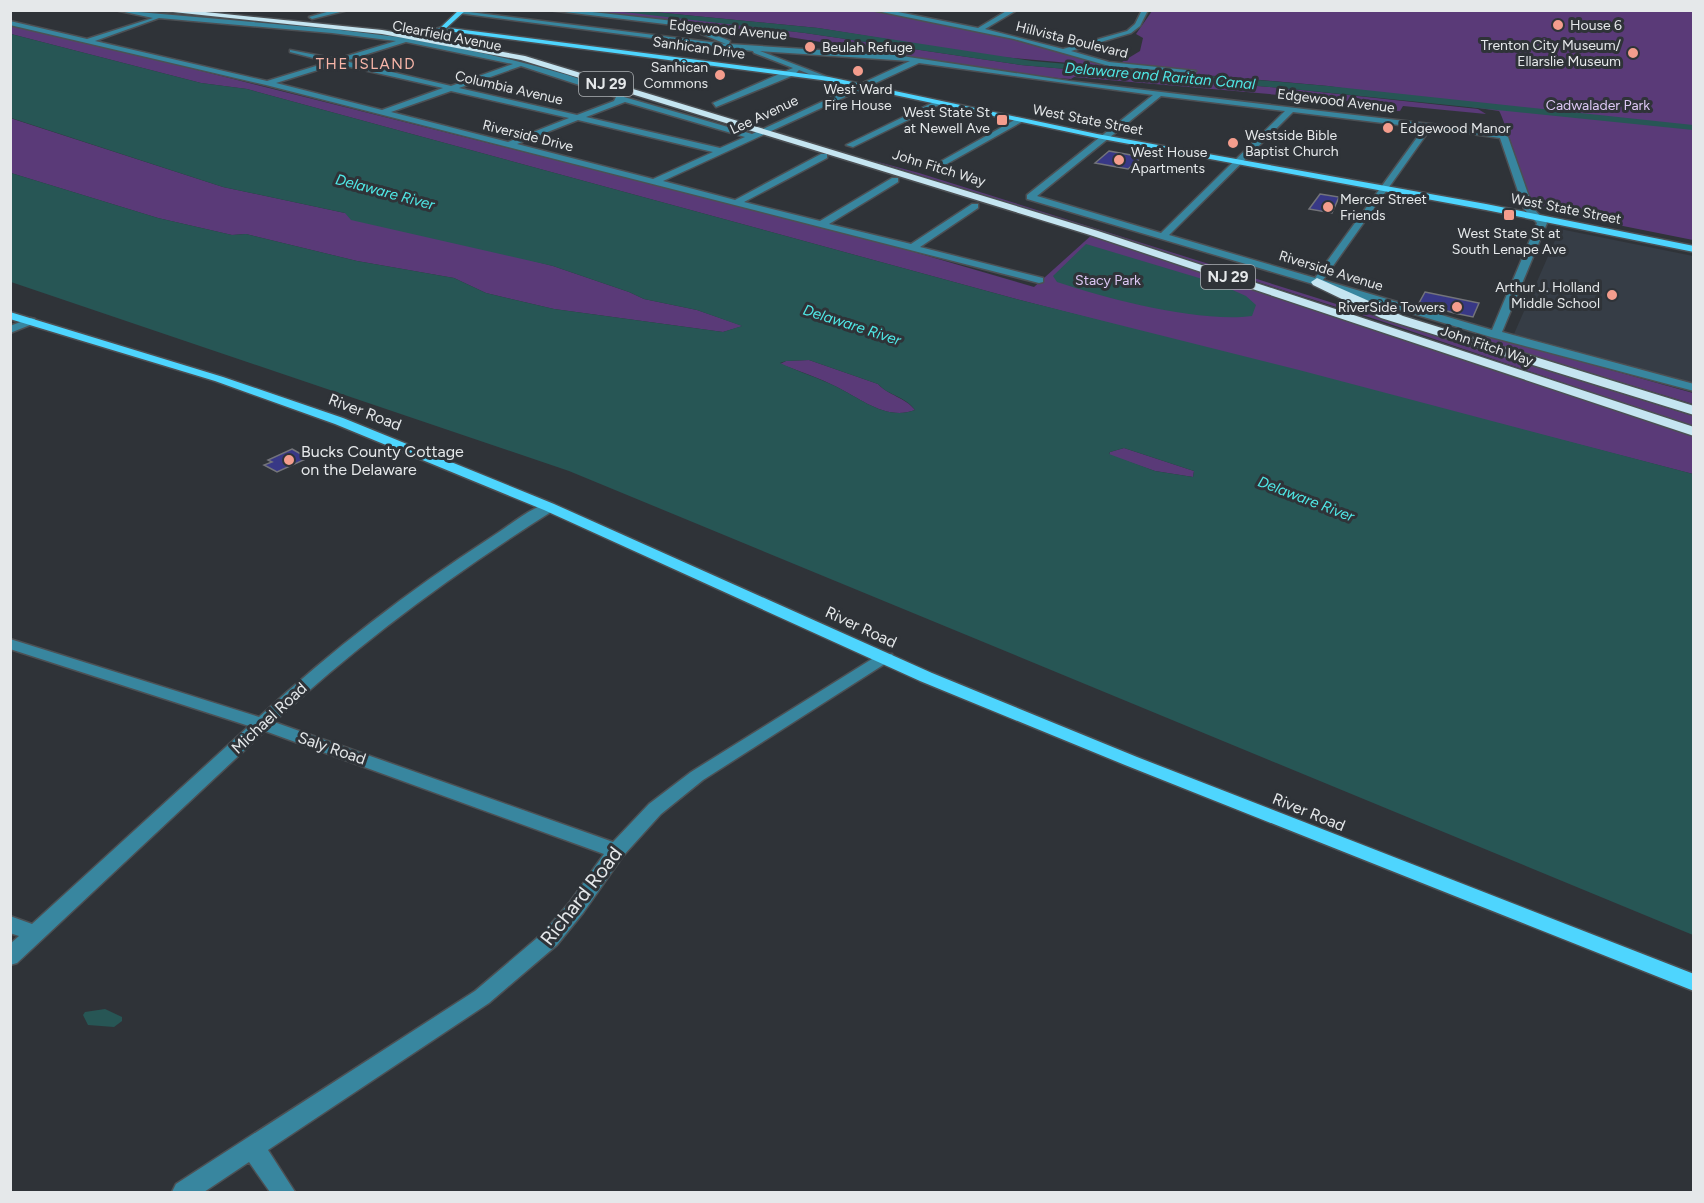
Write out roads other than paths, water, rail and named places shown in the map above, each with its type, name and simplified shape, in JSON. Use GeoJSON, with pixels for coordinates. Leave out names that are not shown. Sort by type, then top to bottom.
{"type":"FeatureCollection","features":[{"type":"Feature","properties":{"kind":"highway","name":"John Fitch Way"},"geometry":{"type":"LineString","coordinates":[[141,10],[160,15],[158,14],[286,23],[416,37],[522,58],[1293,297],[1694,432]]}},
{"type":"Feature","properties":{"kind":"highway"},"geometry":{"type":"LineString","coordinates":[[224,10],[302,16],[344,14]]}},
{"type":"Feature","properties":{"kind":"highway"},"geometry":{"type":"LineString","coordinates":[[286,23],[308,19],[302,16]]}},
{"type":"Feature","properties":{"kind":"highway","name":"Sanhican Drive"},"geometry":{"type":"LineString","coordinates":[[424,26],[446,29]]}},
{"type":"Feature","properties":{"kind":"highway","name":"John Fitch Way"},"geometry":{"type":"LineString","coordinates":[[446,29],[501,44],[761,131],[1058,212],[1694,411]]}},
{"type":"Feature","properties":{"kind":"highway"},"geometry":{"type":"LineString","coordinates":[[403,41],[437,40],[436,35],[446,29]]}},
{"type":"Feature","properties":{"kind":"highway"},"geometry":{"type":"LineString","coordinates":[[468,44],[478,41],[479,37]]}},
{"type":"Feature","properties":{"kind":"highway"},"geometry":{"type":"LineString","coordinates":[[450,43],[501,44]]}},
{"type":"Feature","properties":{"kind":"highway"},"geometry":{"type":"LineString","coordinates":[[1317,282],[1351,300],[1438,332]]}},
{"type":"Feature","properties":{"kind":"main road"},"geometry":{"type":"LineString","coordinates":[[446,29],[462,12]]}},
{"type":"Feature","properties":{"kind":"main road","name":"Sanhican Drive"},"geometry":{"type":"LineString","coordinates":[[446,29],[795,70]]}},
{"type":"Feature","properties":{"kind":"main road","name":"Sanhican Drive"},"geometry":{"type":"LineString","coordinates":[[501,44],[566,44]]}},
{"type":"Feature","properties":{"kind":"main road","name":"West State Street"},"geometry":{"type":"LineString","coordinates":[[829,79],[1104,137],[1537,216],[1694,249]]}},
{"type":"Feature","properties":{"kind":"main road","name":"River Road"},"geometry":{"type":"LineString","coordinates":[[10,315],[294,405],[549,507],[886,658],[1131,761],[1694,983]]}},
{"type":"Feature","properties":{"kind":"street","name":"Clearfield Avenue"},"geometry":{"type":"LineString","coordinates":[[118,10],[329,31],[403,41],[519,64],[621,96],[617,100]]}},
{"type":"Feature","properties":{"kind":"street"},"geometry":{"type":"LineString","coordinates":[[502,18],[519,10]]}},
{"type":"Feature","properties":{"kind":"street"},"geometry":{"type":"LineString","coordinates":[[551,10],[683,24],[744,47]]}},
{"type":"Feature","properties":{"kind":"street","name":"Hillvista Boulevard"},"geometry":{"type":"LineString","coordinates":[[875,10],[979,30],[1119,65],[1192,71]]}},
{"type":"Feature","properties":{"kind":"street"},"geometry":{"type":"LineString","coordinates":[[979,30],[1014,10]]}},
{"type":"Feature","properties":{"kind":"street"},"geometry":{"type":"LineString","coordinates":[[1062,51],[1129,32],[1138,25],[1145,10]]}},
{"type":"Feature","properties":{"kind":"street","name":"Edgewood Avenue"},"geometry":{"type":"LineString","coordinates":[[462,12],[744,47],[919,60],[1159,94],[1494,133],[1504,137],[1529,209],[1537,216]]}},
{"type":"Feature","properties":{"kind":"street"},"geometry":{"type":"LineString","coordinates":[[90,40],[158,14]]}},
{"type":"Feature","properties":{"kind":"street","name":"Riverside Drive"},"geometry":{"type":"LineString","coordinates":[[10,23],[90,40],[381,112],[1039,280]]}},
{"type":"Feature","properties":{"kind":"street"},"geometry":{"type":"LineString","coordinates":[[267,84],[446,29]]}},
{"type":"Feature","properties":{"kind":"street","name":"West State Street"},"geometry":{"type":"LineString","coordinates":[[744,47],[795,70],[829,79]]}},
{"type":"Feature","properties":{"kind":"street"},"geometry":{"type":"LineString","coordinates":[[765,55],[790,49]]}},
{"type":"Feature","properties":{"kind":"street","name":"Columbia Avenue"},"geometry":{"type":"LineString","coordinates":[[292,51],[720,151]]}},
{"type":"Feature","properties":{"kind":"street","name":"Lee Avenue"},"geometry":{"type":"LineString","coordinates":[[654,182],[919,60]]}},
{"type":"Feature","properties":{"kind":"street"},"geometry":{"type":"LineString","coordinates":[[381,112],[519,64]]}},
{"type":"Feature","properties":{"kind":"street"},"geometry":{"type":"LineString","coordinates":[[716,105],[795,70]]}},
{"type":"Feature","properties":{"kind":"street"},"geometry":{"type":"LineString","coordinates":[[1104,137],[1159,94]]}},
{"type":"Feature","properties":{"kind":"street","name":"Clearfield Avenue"},"geometry":{"type":"LineString","coordinates":[[617,100],[636,100],[761,131]]}},
{"type":"Feature","properties":{"kind":"street"},"geometry":{"type":"LineString","coordinates":[[508,145],[617,100]]}},
{"type":"Feature","properties":{"kind":"street"},"geometry":{"type":"LineString","coordinates":[[850,145],[939,103]]}},
{"type":"Feature","properties":{"kind":"street"},"geometry":{"type":"LineString","coordinates":[[1163,236],[1291,109]]}},
{"type":"Feature","properties":{"kind":"street"},"geometry":{"type":"LineString","coordinates":[[933,168],[1020,120]]}},
{"type":"Feature","properties":{"kind":"street"},"geometry":{"type":"LineString","coordinates":[[1317,282],[1429,126]]}},
{"type":"Feature","properties":{"kind":"street","name":"Riverside Avenue"},"geometry":{"type":"LineString","coordinates":[[1104,137],[1030,196],[1495,335],[1694,388]]}},
{"type":"Feature","properties":{"kind":"street"},"geometry":{"type":"LineString","coordinates":[[737,202],[824,156]]}},
{"type":"Feature","properties":{"kind":"street"},"geometry":{"type":"LineString","coordinates":[[822,224],[895,180]]}},
{"type":"Feature","properties":{"kind":"street"},"geometry":{"type":"LineString","coordinates":[[914,247],[975,206]]}},
{"type":"Feature","properties":{"kind":"street"},"geometry":{"type":"LineString","coordinates":[[1495,335],[1537,239],[1542,223],[1537,216]]}},
{"type":"Feature","properties":{"kind":"street"},"geometry":{"type":"LineString","coordinates":[[10,330],[31,321]]}},
{"type":"Feature","properties":{"kind":"street","name":"Michael Road"},"geometry":{"type":"LineString","coordinates":[[10,957],[314,676],[395,611],[492,542],[549,507]]}},
{"type":"Feature","properties":{"kind":"street","name":"Saly Road"},"geometry":{"type":"LineString","coordinates":[[10,644],[263,724],[616,851]]}},
{"type":"Feature","properties":{"kind":"street","name":"Richard Road"},"geometry":{"type":"LineString","coordinates":[[184,1192],[482,998],[550,939],[576,908],[616,851],[656,809],[697,776],[886,658]]}},
{"type":"Feature","properties":{"kind":"street"},"geometry":{"type":"LineString","coordinates":[[10,924],[35,934]]}},
{"type":"Feature","properties":{"kind":"street"},"geometry":{"type":"LineString","coordinates":[[252,1147],[283,1192]]}},
{"type":"Feature","properties":{"kind":"water","name":"Delaware and Raritan Canal"},"geometry":{"type":"Polygon","coordinates":[[[615,11],[644,11],[818,28],[1032,61],[1328,86],[1693,125],[1693,130],[1292,89],[1021,65],[805,33],[615,11]]]}},
{"type":"Feature","properties":{"kind":"water","name":"Delaware River"},"geometry":{"type":"Polygon","coordinates":[[[11,34],[201,83],[247,89],[1020,300],[1299,370],[1693,474],[1693,935],[569,471],[11,282],[11,173],[158,218],[232,235],[246,234],[357,261],[454,278],[486,293],[554,309],[723,332],[742,326],[697,310],[644,299],[553,266],[351,220],[345,213],[223,187],[11,118],[11,34]],[[809,360],[780,363],[830,384],[884,411],[905,413],[915,410],[907,402],[878,384],[809,360]],[[1124,448],[1109,454],[1155,471],[1193,477],[1194,471],[1124,448]]]}},
{"type":"Feature","properties":{"kind":"water"},"geometry":{"type":"Polygon","coordinates":[[[1086,244],[1219,284],[1246,296],[1256,305],[1252,316],[1207,316],[1181,313],[1127,302],[1057,282],[1053,276],[1086,244]]]}},
{"type":"Feature","properties":{"kind":"water"},"geometry":{"type":"Polygon","coordinates":[[[105,1009],[122,1017],[122,1021],[114,1027],[88,1025],[83,1015],[85,1012],[105,1009]]]}},
{"type":"Feature","properties":{"kind":"place","name":"House 6"},"geometry":{"type":"Point","coordinates":[1558,25]}},
{"type":"Feature","properties":{"kind":"place","name":"Beulah Refuge"},"geometry":{"type":"Point","coordinates":[810,47]}},
{"type":"Feature","properties":{"kind":"place","name":"Trenton City Museum/ Ellarslie Museum"},"geometry":{"type":"Point","coordinates":[1633,53]}},
{"type":"Feature","properties":{"kind":"place","name":"West Ward Fire House"},"geometry":{"type":"Point","coordinates":[858,71]}},
{"type":"Feature","properties":{"kind":"place","name":"Sanhican Commons"},"geometry":{"type":"Point","coordinates":[720,75]}},
{"type":"Feature","properties":{"kind":"place","name":"West State St at Newell Ave"},"geometry":{"type":"Point","coordinates":[1002,120]}},
{"type":"Feature","properties":{"kind":"place","name":"Edgewood Manor"},"geometry":{"type":"Point","coordinates":[1388,128]}},
{"type":"Feature","properties":{"kind":"place","name":"Westside Bible Baptist Church"},"geometry":{"type":"Point","coordinates":[1233,143]}},
{"type":"Feature","properties":{"kind":"place","name":"West House Apartments"},"geometry":{"type":"Point","coordinates":[1119,160]}},
{"type":"Feature","properties":{"kind":"place","name":"Mercer Street Friends"},"geometry":{"type":"Point","coordinates":[1328,207]}},
{"type":"Feature","properties":{"kind":"place","name":"West State St at South Lenape Ave"},"geometry":{"type":"Point","coordinates":[1509,215]}},
{"type":"Feature","properties":{"kind":"place","name":"Arthur J. Holland Middle School"},"geometry":{"type":"Point","coordinates":[1612,295]}},
{"type":"Feature","properties":{"kind":"place","name":"RiverSide Towers"},"geometry":{"type":"Point","coordinates":[1457,307]}},
{"type":"Feature","properties":{"kind":"place","name":"Bucks County Cottage on the Delaware"},"geometry":{"type":"Point","coordinates":[289,460]}},
{"type":"Feature","properties":{"kind":"district","name":"THE ISLAND"},"geometry":{"type":"Point","coordinates":[366,64]}},
{"type":"Feature","properties":{"kind":"park label","name":"Cadwalader Park"},"geometry":{"type":"Point","coordinates":[1598,105]}},
{"type":"Feature","properties":{"kind":"park label","name":"Stacy Park"},"geometry":{"type":"Point","coordinates":[1108,280]}}]}
